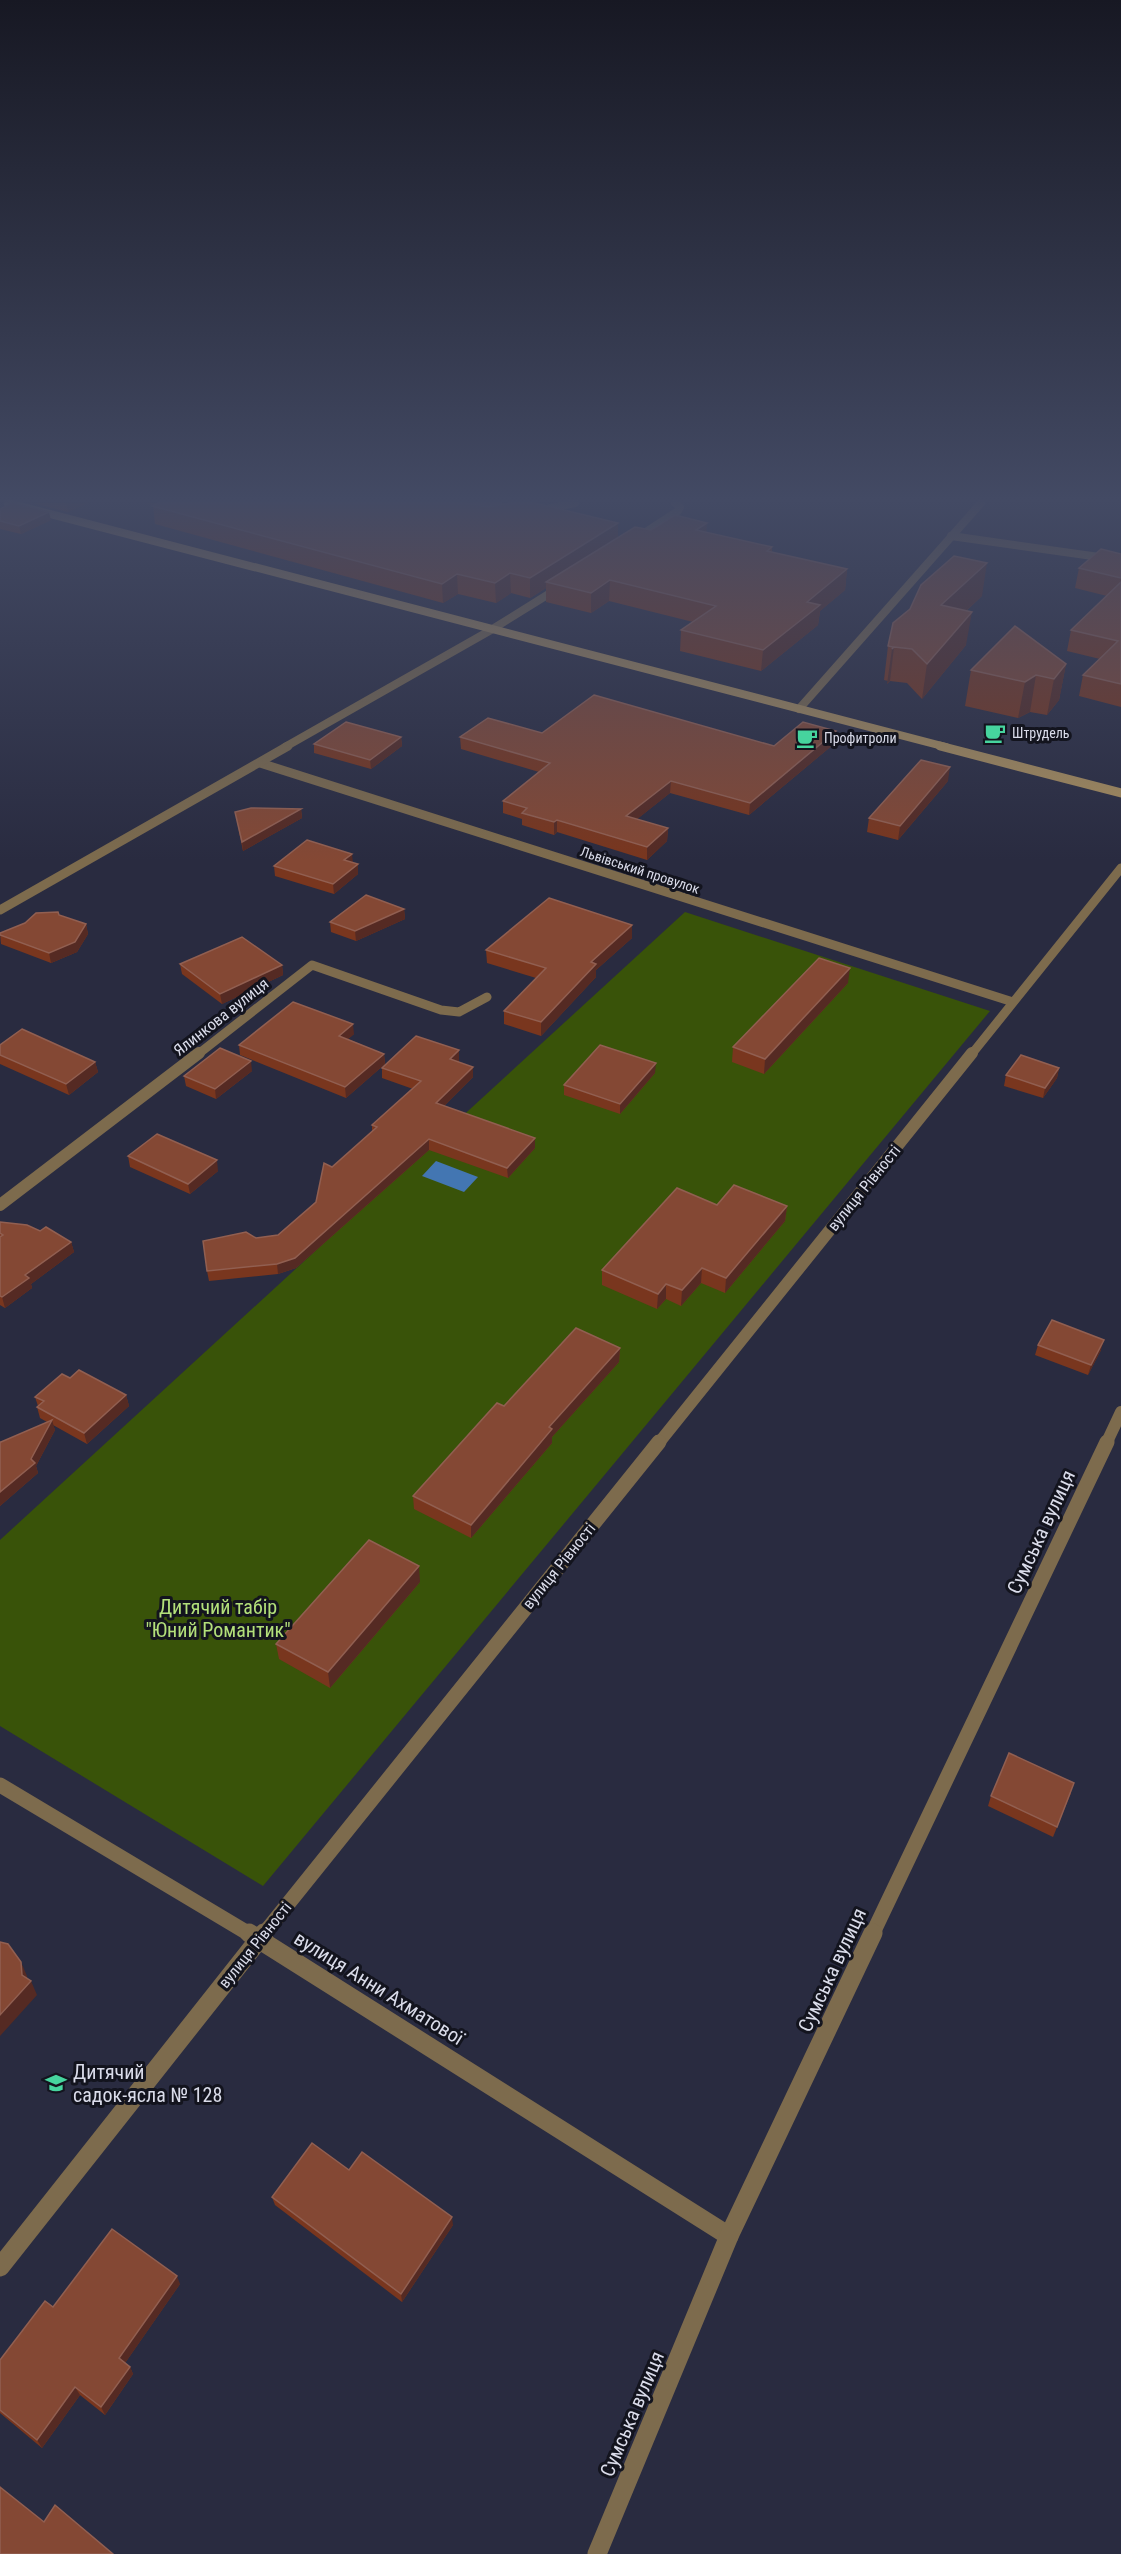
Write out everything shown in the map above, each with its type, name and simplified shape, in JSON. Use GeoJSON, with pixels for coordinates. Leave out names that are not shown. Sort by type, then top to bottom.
{"type":"FeatureCollection","features":[{"type":"Feature","properties":{"kind":"main road"},"geometry":{"type":"LineString","coordinates":[[461,622],[1121,793]]}},
{"type":"Feature","properties":{"kind":"street"},"geometry":{"type":"LineString","coordinates":[[0,910],[504,622]]}},
{"type":"Feature","properties":{"kind":"street"},"geometry":{"type":"LineString","coordinates":[[799,709],[875,622]]}},
{"type":"Feature","properties":{"kind":"street","name":"Львівський провулок"},"geometry":{"type":"LineString","coordinates":[[260,763],[1013,1002]]}},
{"type":"Feature","properties":{"kind":"street","name":"вулиця Рівності"},"geometry":{"type":"LineString","coordinates":[[0,2267],[260,1939],[1121,868]]}},
{"type":"Feature","properties":{"kind":"street","name":"Ялинкова вулиця"},"geometry":{"type":"LineString","coordinates":[[0,1205],[100,1131],[312,965],[441,1010],[459,1012],[487,997]]}},
{"type":"Feature","properties":{"kind":"street","name":"Сумська вулиця"},"geometry":{"type":"LineString","coordinates":[[597,2554],[729,2236],[1121,1412]]}},
{"type":"Feature","properties":{"kind":"street","name":"вулиця Анни Ахматової"},"geometry":{"type":"LineString","coordinates":[[0,1785],[260,1939],[729,2236]]}},
{"type":"Feature","properties":{"kind":"green space","name":"Дитячий табір \"Юний Романтик\""},"geometry":{"type":"Polygon","coordinates":[[[685,912],[990,1011],[263,1886],[0,1726],[0,1540],[685,912]]]}},
{"type":"Feature","properties":{"kind":"water"},"geometry":{"type":"Polygon","coordinates":[[[436,1161],[478,1177],[464,1192],[422,1176],[436,1161]]]}},
{"type":"Feature","properties":{"kind":"building"},"geometry":{"type":"Polygon","coordinates":[[[692,622],[798,622],[763,650],[681,630],[692,622]]]}},
{"type":"Feature","properties":{"kind":"building"},"geometry":{"type":"Polygon","coordinates":[[[963,622],[927,664],[912,649],[894,647],[892,649],[893,647],[888,646],[893,623],[963,622]]]}},
{"type":"Feature","properties":{"kind":"building"},"geometry":{"type":"Polygon","coordinates":[[[1079,622],[1121,622],[1121,684],[1083,675],[1118,641],[1071,630],[1079,622]]]}},
{"type":"Feature","properties":{"kind":"building"},"geometry":{"type":"Polygon","coordinates":[[[1015,626],[1066,664],[1054,679],[1036,675],[1025,682],[971,670],[1015,626]]]}},
{"type":"Feature","properties":{"kind":"building"},"geometry":{"type":"Polygon","coordinates":[[[594,695],[774,746],[803,722],[836,731],[750,803],[671,781],[626,816],[668,828],[647,847],[557,820],[554,822],[522,813],[527,808],[503,801],[550,763],[460,737],[488,718],[542,733],[594,695]]]}},
{"type":"Feature","properties":{"kind":"building"},"geometry":{"type":"Polygon","coordinates":[[[346,722],[401,737],[370,760],[314,744],[346,722]]]}},
{"type":"Feature","properties":{"kind":"building"},"geometry":{"type":"Polygon","coordinates":[[[921,760],[950,767],[900,826],[869,818],[921,760]]]}},
{"type":"Feature","properties":{"kind":"building"},"geometry":{"type":"Polygon","coordinates":[[[251,808],[301,809],[242,842],[235,812],[251,808]]]}},
{"type":"Feature","properties":{"kind":"building"},"geometry":{"type":"Polygon","coordinates":[[[307,840],[352,854],[344,860],[358,864],[333,884],[274,866],[307,840]]]}},
{"type":"Feature","properties":{"kind":"building"},"geometry":{"type":"Polygon","coordinates":[[[366,895],[404,909],[355,931],[330,922],[366,895]]]}},
{"type":"Feature","properties":{"kind":"building"},"geometry":{"type":"Polygon","coordinates":[[[549,898],[632,925],[591,962],[596,964],[541,1022],[504,1011],[546,968],[486,950],[549,898]]]}},
{"type":"Feature","properties":{"kind":"building"},"geometry":{"type":"Polygon","coordinates":[[[58,912],[59,915],[86,924],[75,942],[49,953],[0,935],[0,933],[25,923],[36,913],[58,912]]]}},
{"type":"Feature","properties":{"kind":"building"},"geometry":{"type":"Polygon","coordinates":[[[242,937],[282,965],[220,994],[180,964],[242,937]]]}},
{"type":"Feature","properties":{"kind":"building"},"geometry":{"type":"Polygon","coordinates":[[[819,958],[850,968],[765,1059],[733,1047],[819,958]]]}},
{"type":"Feature","properties":{"kind":"building"},"geometry":{"type":"Polygon","coordinates":[[[293,1002],[353,1024],[339,1036],[384,1054],[345,1087],[239,1045],[293,1002]]]}},
{"type":"Feature","properties":{"kind":"building"},"geometry":{"type":"Polygon","coordinates":[[[22,1029],[95,1062],[66,1084],[0,1055],[0,1045],[22,1029]]]}},
{"type":"Feature","properties":{"kind":"building"},"geometry":{"type":"Polygon","coordinates":[[[416,1036],[459,1050],[450,1059],[473,1067],[436,1103],[535,1138],[507,1168],[429,1139],[295,1258],[277,1264],[207,1271],[203,1241],[246,1232],[256,1238],[278,1235],[316,1202],[324,1163],[332,1167],[377,1127],[372,1125],[421,1081],[382,1068],[416,1036]]]}},
{"type":"Feature","properties":{"kind":"building"},"geometry":{"type":"Polygon","coordinates":[[[600,1045],[656,1063],[620,1104],[564,1085],[600,1045]]]}},
{"type":"Feature","properties":{"kind":"building"},"geometry":{"type":"Polygon","coordinates":[[[220,1048],[251,1061],[215,1089],[184,1076],[220,1048]]]}},
{"type":"Feature","properties":{"kind":"building"},"geometry":{"type":"Polygon","coordinates":[[[1021,1055],[1059,1068],[1045,1088],[1006,1075],[1021,1055]]]}},
{"type":"Feature","properties":{"kind":"building"},"geometry":{"type":"Polygon","coordinates":[[[157,1134],[217,1160],[188,1184],[128,1156],[157,1134]]]}},
{"type":"Feature","properties":{"kind":"building"},"geometry":{"type":"Polygon","coordinates":[[[734,1185],[787,1206],[726,1278],[702,1268],[682,1290],[666,1284],[658,1294],[602,1270],[677,1188],[717,1205],[734,1185]]]}},
{"type":"Feature","properties":{"kind":"building"},"geometry":{"type":"Polygon","coordinates":[[[0,1222],[27,1225],[40,1231],[46,1227],[71,1242],[25,1275],[29,1278],[2,1297],[0,1296],[0,1237],[3,1235],[0,1233],[0,1222]]]}},
{"type":"Feature","properties":{"kind":"building"},"geometry":{"type":"Polygon","coordinates":[[[1052,1320],[1104,1340],[1091,1365],[1038,1345],[1052,1320]]]}},
{"type":"Feature","properties":{"kind":"building"},"geometry":{"type":"Polygon","coordinates":[[[576,1328],[620,1348],[549,1427],[552,1429],[471,1525],[413,1496],[497,1403],[504,1406],[576,1328]]]}},
{"type":"Feature","properties":{"kind":"building"},"geometry":{"type":"Polygon","coordinates":[[[79,1370],[126,1395],[84,1433],[37,1407],[44,1401],[35,1397],[62,1374],[70,1378],[79,1370]]]}},
{"type":"Feature","properties":{"kind":"building"},"geometry":{"type":"Polygon","coordinates":[[[52,1420],[31,1459],[35,1463],[0,1492],[0,1442],[52,1420]]]}},
{"type":"Feature","properties":{"kind":"building"},"geometry":{"type":"Polygon","coordinates":[[[369,1540],[419,1566],[328,1672],[276,1644],[369,1540]]]}},
{"type":"Feature","properties":{"kind":"building"},"geometry":{"type":"Polygon","coordinates":[[[1009,1753],[1074,1783],[1057,1827],[991,1796],[1009,1753]]]}},
{"type":"Feature","properties":{"kind":"building"},"geometry":{"type":"Polygon","coordinates":[[[0,1942],[8,1944],[21,1962],[22,1975],[31,1981],[0,2015],[0,1942]]]}},
{"type":"Feature","properties":{"kind":"building"},"geometry":{"type":"Polygon","coordinates":[[[312,2143],[349,2170],[362,2152],[452,2217],[401,2294],[272,2197],[312,2143]]]}},
{"type":"Feature","properties":{"kind":"building"},"geometry":{"type":"Polygon","coordinates":[[[112,2229],[177,2276],[119,2358],[130,2367],[101,2407],[75,2387],[37,2440],[0,2410],[0,2360],[45,2301],[53,2307],[112,2229]]]}},
{"type":"Feature","properties":{"kind":"building"},"geometry":{"type":"Polygon","coordinates":[[[0,2487],[44,2522],[55,2505],[113,2554],[0,2554],[0,2487]]]}},
{"type":"Feature","properties":{"kind":"place","name":"Штрудель"},"geometry":{"type":"Point","coordinates":[995,733]}},
{"type":"Feature","properties":{"kind":"place","name":"Профитроли"},"geometry":{"type":"Point","coordinates":[807,738]}},
{"type":"Feature","properties":{"kind":"place","name":"Дитячий садок-ясла № 128"},"geometry":{"type":"Point","coordinates":[56,2083]}}]}
